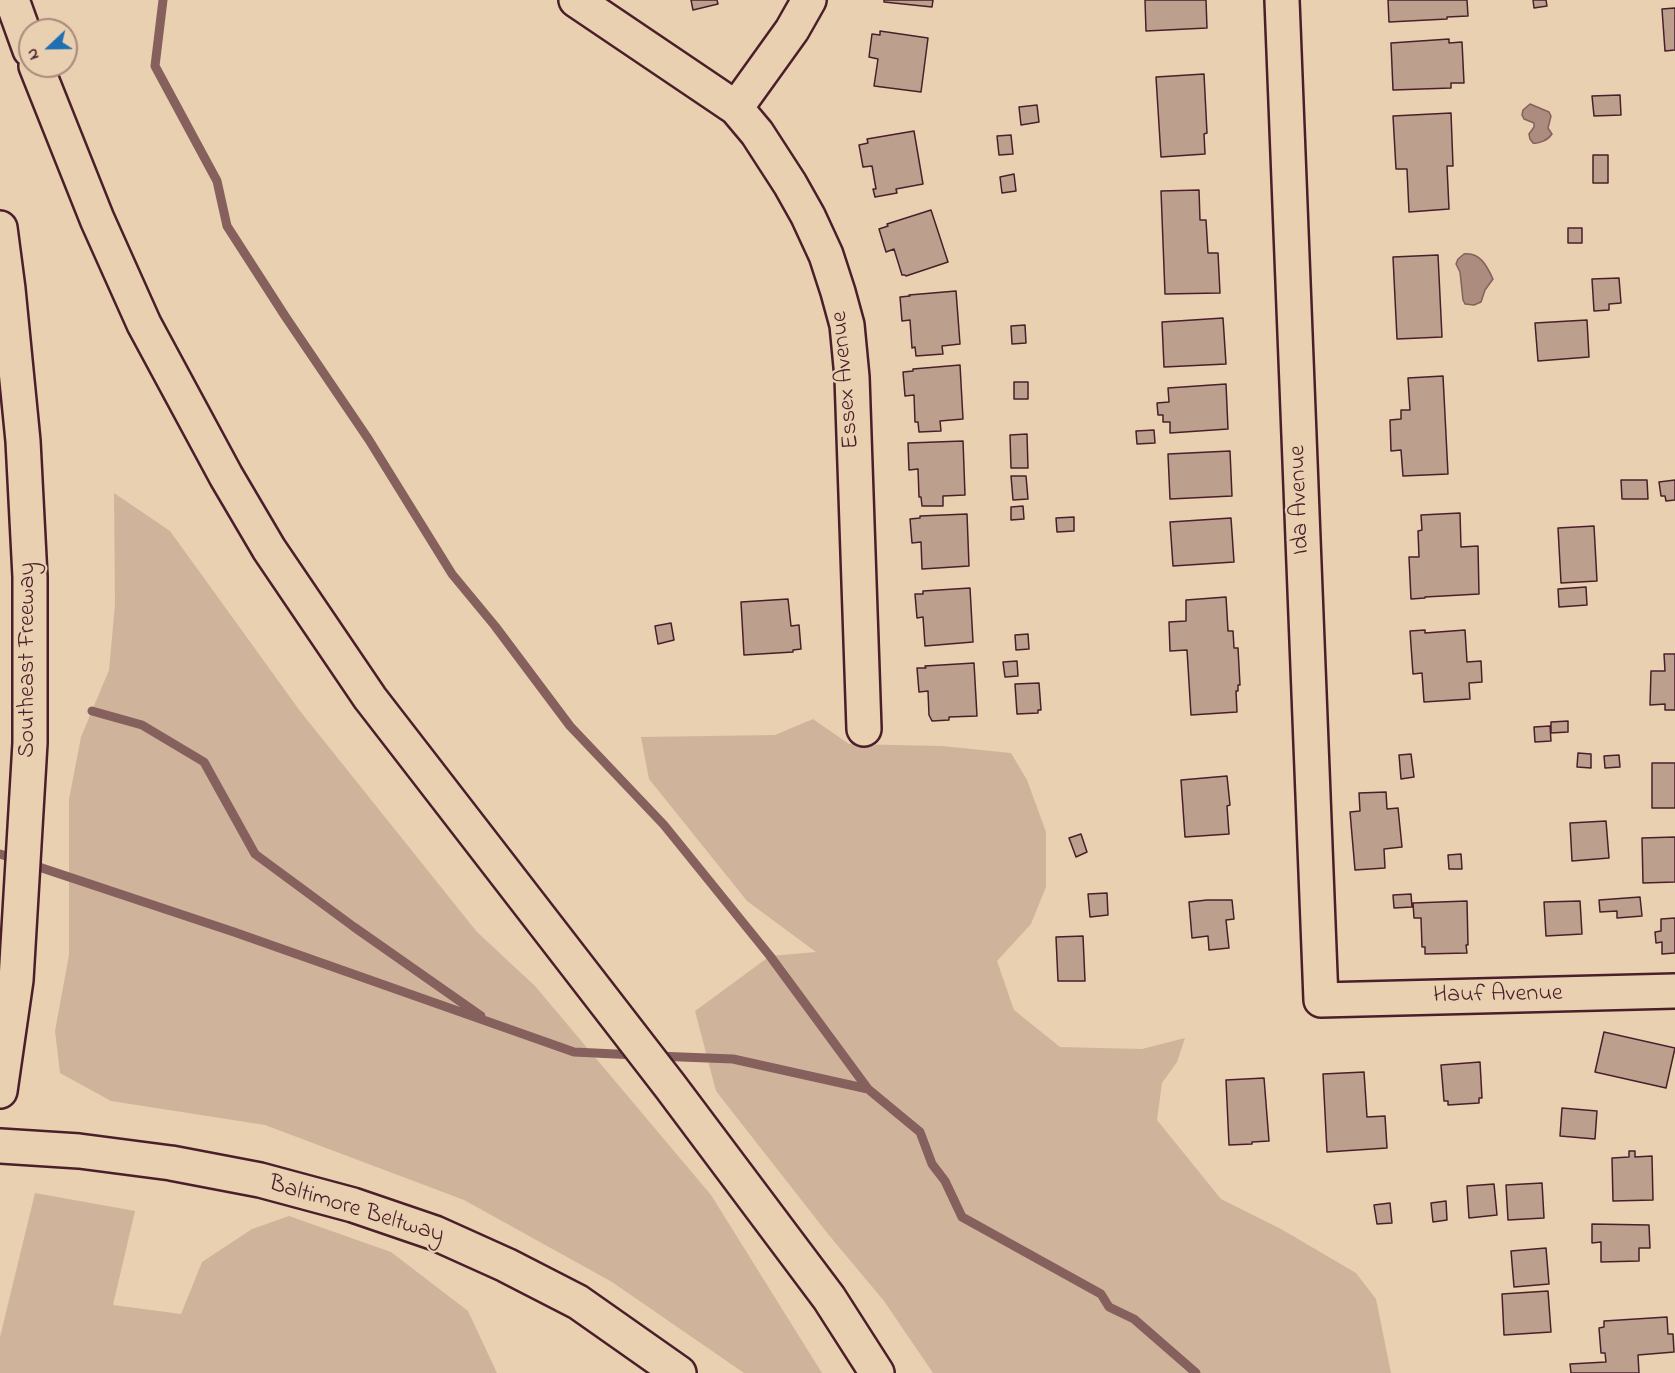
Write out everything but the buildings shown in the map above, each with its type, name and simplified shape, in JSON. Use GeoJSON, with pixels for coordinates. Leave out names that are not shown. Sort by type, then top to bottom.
{"type":"FeatureCollection","features":[{"type":"Feature","properties":{"kind":"main road"},"geometry":{"type":"LineString","coordinates":[[12,0],[18,18]]}},
{"type":"Feature","properties":{"kind":"main road","name":"Essex Avenue"},"geometry":{"type":"LineString","coordinates":[[576,0],[736,108],[772,155],[808,216],[826,255],[847,325],[852,377],[864,729]]}},
{"type":"Feature","properties":{"kind":"main road"},"geometry":{"type":"LineString","coordinates":[[736,108],[792,30],[809,0]]}},
{"type":"Feature","properties":{"kind":"main road","name":"Ida Avenue"},"geometry":{"type":"LineString","coordinates":[[1282,0],[1321,1000]]}},
{"type":"Feature","properties":{"kind":"main road"},"geometry":{"type":"LineString","coordinates":[[41,78],[97,219],[144,324],[226,476],[269,549],[370,698],[663,1077],[829,1298],[877,1373]]}},
{"type":"Feature","properties":{"kind":"main road","name":"Southeast Freeway"},"geometry":{"type":"LineString","coordinates":[[0,228],[23,441],[30,577],[30,743],[16,980],[0,1091]]}},
{"type":"Feature","properties":{"kind":"main road","name":"Hauf Avenue"},"geometry":{"type":"LineString","coordinates":[[1321,1000],[1675,991]]}},
{"type":"Feature","properties":{"kind":"main road","name":"Baltimore Beltway"},"geometry":{"type":"LineString","coordinates":[[0,1146],[79,1151],[171,1163],[260,1180],[353,1205],[435,1233],[506,1265],[578,1302],[679,1373]]}},
{"type":"Feature","properties":{"kind":"shaded area"},"geometry":{"type":"Polygon","coordinates":[[[1530,104],[1549,112],[1551,116],[1548,128],[1552,134],[1546,140],[1538,143],[1533,143],[1529,134],[1534,123],[1524,119],[1522,115],[1523,110],[1530,104]]]}},
{"type":"Feature","properties":{"kind":"shaded area"},"geometry":{"type":"Polygon","coordinates":[[[1464,254],[1479,258],[1493,279],[1485,290],[1481,302],[1474,305],[1465,304],[1463,300],[1460,272],[1456,264],[1464,254]]]}},
{"type":"Feature","properties":{"kind":"shaded area"},"geometry":{"type":"Polygon","coordinates":[[[114,493],[170,531],[300,711],[477,932],[535,986],[711,1195],[822,1373],[744,1373],[612,1282],[464,1200],[265,1125],[111,1101],[60,1073],[55,1031],[69,955],[69,799],[81,737],[109,670],[115,604],[114,493]]]}},
{"type":"Feature","properties":{"kind":"shaded area"},"geometry":{"type":"Polygon","coordinates":[[[813,719],[849,744],[942,746],[1011,753],[1027,780],[1046,832],[1046,887],[1031,924],[997,961],[1014,1010],[1060,1047],[1142,1049],[1185,1038],[1177,1062],[1162,1083],[1157,1120],[1221,1199],[1281,1229],[1356,1273],[1376,1299],[1391,1373],[933,1373],[884,1301],[828,1234],[716,1091],[695,1011],[770,956],[816,952],[747,901],[649,779],[641,737],[775,735],[813,719]]]}},
{"type":"Feature","properties":{"kind":"shaded area"},"geometry":{"type":"Polygon","coordinates":[[[35,1193],[135,1211],[113,1305],[181,1314],[202,1262],[252,1229],[289,1216],[391,1252],[468,1311],[497,1373],[0,1373],[0,1337],[35,1193]]]}},
{"type":"Feature","properties":{"kind":"waterway"},"geometry":{"type":"LineString","coordinates":[[163,0],[155,66],[217,181],[227,226],[369,440],[452,574],[495,626],[570,726],[664,825],[770,956],[868,1089],[920,1132],[932,1164],[945,1181],[962,1217],[1101,1294],[1109,1307],[1134,1319],[1196,1373]]}},
{"type":"Feature","properties":{"kind":"waterway"},"geometry":{"type":"LineString","coordinates":[[92,711],[142,725],[204,762],[255,854],[481,1016]]}},
{"type":"Feature","properties":{"kind":"waterway"},"geometry":{"type":"LineString","coordinates":[[0,854],[234,932],[574,1052],[636,1055]]}},
{"type":"Feature","properties":{"kind":"waterway"},"geometry":{"type":"LineString","coordinates":[[656,1056],[733,1059],[868,1089]]}}]}
